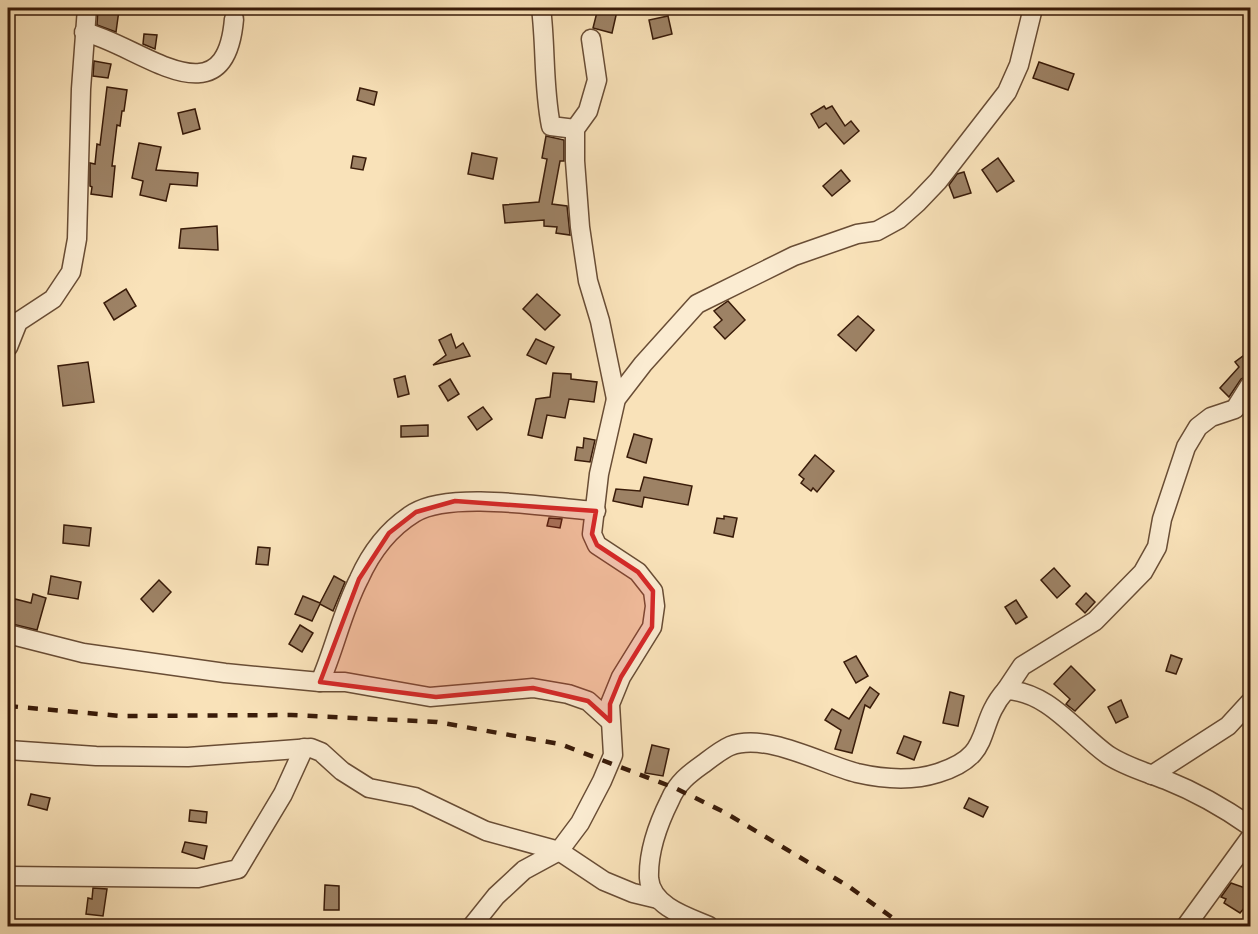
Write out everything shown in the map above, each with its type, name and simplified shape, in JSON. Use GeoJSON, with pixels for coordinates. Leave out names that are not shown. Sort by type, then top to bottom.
{"type":"FeatureCollection","features":[{"type":"Feature","properties":{"kind":"street"},"geometry":{"type":"LineString","coordinates":[[8,346],[18,322],[53,299],[71,272],[77,239],[84,32],[87,8]]}},
{"type":"Feature","properties":{"kind":"street"},"geometry":{"type":"LineString","coordinates":[[541,8],[544,30],[543,74],[551,126],[575,129]]}},
{"type":"Feature","properties":{"kind":"street"},"geometry":{"type":"LineString","coordinates":[[616,399],[643,364],[697,304],[794,256],[857,234],[877,231],[899,219],[938,181],[1007,92],[1019,65],[1033,8]]}},
{"type":"Feature","properties":{"kind":"street"},"geometry":{"type":"LineString","coordinates":[[84,32],[109,39],[142,57],[186,73],[203,74],[213,71],[220,63],[233,34],[234,19]]}},
{"type":"Feature","properties":{"kind":"street"},"geometry":{"type":"LineString","coordinates":[[472,927],[495,896],[524,870],[558,850],[580,822],[613,755],[610,704],[621,677],[652,627],[655,606],[653,591],[638,572],[597,545],[592,534],[599,474],[616,399],[600,321],[588,281],[580,227],[575,129],[588,111],[597,80],[591,39]]}},
{"type":"Feature","properties":{"kind":"street"},"geometry":{"type":"LineString","coordinates":[[658,900],[649,880],[650,858],[657,826],[675,788],[702,764],[731,746],[777,746],[856,773],[888,778],[914,778],[937,774],[961,765],[980,748],[994,704],[1022,666],[1095,621],[1143,572],[1157,547],[1162,519],[1186,447],[1198,427],[1211,417],[1235,409],[1251,385]]}},
{"type":"Feature","properties":{"kind":"street"},"geometry":{"type":"LineString","coordinates":[[320,682],[333,652],[341,618],[374,549],[389,533],[416,512],[455,501],[596,511]]}},
{"type":"Feature","properties":{"kind":"street"},"geometry":{"type":"LineString","coordinates":[[8,634],[83,653],[225,673],[320,682],[345,682],[435,697],[533,688],[568,694],[588,702],[610,722]]}},
{"type":"Feature","properties":{"kind":"street"},"geometry":{"type":"LineString","coordinates":[[1006,690],[1020,691],[1032,696],[1084,732],[1106,754],[1126,766],[1194,793],[1251,826]]}},
{"type":"Feature","properties":{"kind":"street"},"geometry":{"type":"LineString","coordinates":[[1152,775],[1228,726],[1251,702]]}},
{"type":"Feature","properties":{"kind":"street"},"geometry":{"type":"LineString","coordinates":[[8,750],[96,756],[188,757],[304,748],[321,752],[342,771],[369,788],[415,797],[486,831],[558,850],[604,881],[658,900],[709,927]]}},
{"type":"Feature","properties":{"kind":"street"},"geometry":{"type":"LineString","coordinates":[[8,876],[198,878],[238,869],[284,794],[304,748]]}},
{"type":"Feature","properties":{"kind":"street"},"geometry":{"type":"LineString","coordinates":[[1186,927],[1251,838]]}},
{"type":"Feature","properties":{"kind":"highlighted area"},"geometry":{"type":"Polygon","coordinates":[[[455,501],[596,511],[592,534],[597,545],[638,572],[653,591],[652,627],[621,677],[610,704],[610,721],[588,701],[533,688],[436,697],[320,682],[359,579],[389,533],[416,512],[455,501]]]}},
{"type":"Feature","properties":{"kind":"building"},"geometry":{"type":"Polygon","coordinates":[[[98,8],[119,10],[116,32],[97,25],[98,8]]]}},
{"type":"Feature","properties":{"kind":"building"},"geometry":{"type":"Polygon","coordinates":[[[598,8],[617,11],[612,33],[593,28],[598,8]]]}},
{"type":"Feature","properties":{"kind":"building"},"geometry":{"type":"Polygon","coordinates":[[[668,16],[672,34],[653,39],[649,20],[668,16]]]}},
{"type":"Feature","properties":{"kind":"building"},"geometry":{"type":"Polygon","coordinates":[[[144,34],[157,35],[155,49],[143,44],[144,34]]]}},
{"type":"Feature","properties":{"kind":"building"},"geometry":{"type":"Polygon","coordinates":[[[94,61],[111,64],[108,78],[93,76],[94,61]]]}},
{"type":"Feature","properties":{"kind":"building"},"geometry":{"type":"Polygon","coordinates":[[[1039,62],[1074,74],[1068,90],[1033,78],[1039,62]]]}},
{"type":"Feature","properties":{"kind":"building"},"geometry":{"type":"Polygon","coordinates":[[[107,87],[127,90],[120,126],[117,125],[112,166],[115,166],[112,197],[91,194],[92,187],[90,186],[90,163],[95,164],[97,144],[100,145],[107,87]]]}},
{"type":"Feature","properties":{"kind":"building"},"geometry":{"type":"Polygon","coordinates":[[[360,88],[377,92],[374,105],[357,100],[360,88]]]}},
{"type":"Feature","properties":{"kind":"building"},"geometry":{"type":"Polygon","coordinates":[[[824,106],[826,109],[832,106],[845,126],[851,121],[859,131],[844,144],[826,123],[819,128],[811,114],[824,106]]]}},
{"type":"Feature","properties":{"kind":"building"},"geometry":{"type":"Polygon","coordinates":[[[195,109],[200,129],[183,134],[178,113],[195,109]]]}},
{"type":"Feature","properties":{"kind":"building"},"geometry":{"type":"Polygon","coordinates":[[[546,136],[564,140],[564,161],[560,161],[552,204],[567,206],[570,235],[556,233],[557,227],[544,226],[544,220],[505,223],[503,205],[539,202],[547,159],[542,158],[546,136]]]}},
{"type":"Feature","properties":{"kind":"building"},"geometry":{"type":"Polygon","coordinates":[[[139,143],[161,147],[156,170],[198,173],[197,186],[170,184],[166,201],[140,195],[143,181],[132,178],[139,143]]]}},
{"type":"Feature","properties":{"kind":"building"},"geometry":{"type":"Polygon","coordinates":[[[472,153],[497,158],[493,179],[468,174],[472,153]]]}},
{"type":"Feature","properties":{"kind":"building"},"geometry":{"type":"Polygon","coordinates":[[[353,156],[366,158],[363,170],[351,168],[353,156]]]}},
{"type":"Feature","properties":{"kind":"building"},"geometry":{"type":"Polygon","coordinates":[[[998,158],[1014,181],[997,192],[982,170],[998,158]]]}},
{"type":"Feature","properties":{"kind":"building"},"geometry":{"type":"Polygon","coordinates":[[[841,170],[850,181],[832,196],[823,186],[841,170]]]}},
{"type":"Feature","properties":{"kind":"building"},"geometry":{"type":"Polygon","coordinates":[[[964,172],[971,193],[954,198],[949,185],[957,174],[964,172]]]}},
{"type":"Feature","properties":{"kind":"building"},"geometry":{"type":"Polygon","coordinates":[[[217,226],[218,250],[179,248],[181,229],[217,226]]]}},
{"type":"Feature","properties":{"kind":"building"},"geometry":{"type":"Polygon","coordinates":[[[126,289],[136,306],[114,320],[104,303],[126,289]]]}},
{"type":"Feature","properties":{"kind":"building"},"geometry":{"type":"Polygon","coordinates":[[[537,294],[560,315],[545,330],[523,309],[537,294]]]}},
{"type":"Feature","properties":{"kind":"building"},"geometry":{"type":"Polygon","coordinates":[[[728,301],[745,320],[725,339],[714,327],[722,320],[714,311],[728,301]]]}},
{"type":"Feature","properties":{"kind":"building"},"geometry":{"type":"Polygon","coordinates":[[[858,316],[874,330],[856,351],[838,335],[858,316]]]}},
{"type":"Feature","properties":{"kind":"building"},"geometry":{"type":"Polygon","coordinates":[[[451,334],[456,348],[463,343],[470,356],[433,365],[446,355],[439,340],[451,334]]]}},
{"type":"Feature","properties":{"kind":"building"},"geometry":{"type":"Polygon","coordinates":[[[536,339],[554,347],[546,364],[527,355],[536,339]]]}},
{"type":"Feature","properties":{"kind":"building"},"geometry":{"type":"Polygon","coordinates":[[[1251,350],[1251,374],[1241,379],[1229,397],[1220,388],[1239,367],[1235,362],[1251,350]]]}},
{"type":"Feature","properties":{"kind":"building"},"geometry":{"type":"Polygon","coordinates":[[[88,362],[94,402],[63,406],[58,366],[88,362]]]}},
{"type":"Feature","properties":{"kind":"building"},"geometry":{"type":"Polygon","coordinates":[[[553,373],[571,374],[571,379],[597,382],[594,402],[569,399],[565,418],[547,415],[542,438],[528,435],[536,399],[550,397],[553,373]]]}},
{"type":"Feature","properties":{"kind":"building"},"geometry":{"type":"Polygon","coordinates":[[[405,376],[409,394],[398,397],[394,379],[405,376]]]}},
{"type":"Feature","properties":{"kind":"building"},"geometry":{"type":"Polygon","coordinates":[[[450,379],[459,394],[448,401],[439,386],[450,379]]]}},
{"type":"Feature","properties":{"kind":"building"},"geometry":{"type":"Polygon","coordinates":[[[483,407],[492,419],[477,430],[468,417],[483,407]]]}},
{"type":"Feature","properties":{"kind":"building"},"geometry":{"type":"Polygon","coordinates":[[[428,425],[428,436],[401,437],[401,426],[428,425]]]}},
{"type":"Feature","properties":{"kind":"building"},"geometry":{"type":"Polygon","coordinates":[[[634,434],[652,439],[646,463],[627,457],[634,434]]]}},
{"type":"Feature","properties":{"kind":"building"},"geometry":{"type":"Polygon","coordinates":[[[584,438],[595,440],[590,462],[575,460],[577,447],[583,448],[584,438]]]}},
{"type":"Feature","properties":{"kind":"building"},"geometry":{"type":"Polygon","coordinates":[[[815,455],[834,471],[817,492],[813,488],[811,491],[801,483],[804,479],[799,475],[815,455]]]}},
{"type":"Feature","properties":{"kind":"building"},"geometry":{"type":"Polygon","coordinates":[[[644,477],[692,486],[688,505],[644,497],[642,507],[613,501],[616,489],[640,491],[644,477]]]}},
{"type":"Feature","properties":{"kind":"building"},"geometry":{"type":"Polygon","coordinates":[[[724,516],[737,518],[733,537],[714,533],[717,518],[724,519],[724,516]]]}},
{"type":"Feature","properties":{"kind":"building"},"geometry":{"type":"Polygon","coordinates":[[[549,518],[562,519],[560,528],[547,526],[549,518]]]}},
{"type":"Feature","properties":{"kind":"building"},"geometry":{"type":"Polygon","coordinates":[[[64,525],[91,528],[89,546],[63,543],[64,525]]]}},
{"type":"Feature","properties":{"kind":"building"},"geometry":{"type":"Polygon","coordinates":[[[258,547],[270,548],[268,565],[256,564],[258,547]]]}},
{"type":"Feature","properties":{"kind":"building"},"geometry":{"type":"Polygon","coordinates":[[[1054,568],[1070,586],[1057,598],[1041,580],[1054,568]]]}},
{"type":"Feature","properties":{"kind":"building"},"geometry":{"type":"Polygon","coordinates":[[[51,576],[81,582],[78,599],[48,594],[51,576]]]}},
{"type":"Feature","properties":{"kind":"building"},"geometry":{"type":"Polygon","coordinates":[[[334,576],[345,582],[333,611],[320,604],[312,621],[295,614],[303,596],[320,603],[334,576]]]}},
{"type":"Feature","properties":{"kind":"building"},"geometry":{"type":"Polygon","coordinates":[[[159,580],[171,592],[153,612],[141,599],[159,580]]]}},
{"type":"Feature","properties":{"kind":"building"},"geometry":{"type":"Polygon","coordinates":[[[1086,593],[1095,602],[1085,613],[1076,604],[1086,593]]]}},
{"type":"Feature","properties":{"kind":"building"},"geometry":{"type":"Polygon","coordinates":[[[33,594],[46,598],[37,630],[8,623],[15,599],[31,603],[33,594]]]}},
{"type":"Feature","properties":{"kind":"building"},"geometry":{"type":"Polygon","coordinates":[[[1016,600],[1027,617],[1016,624],[1005,607],[1016,600]]]}},
{"type":"Feature","properties":{"kind":"building"},"geometry":{"type":"Polygon","coordinates":[[[300,625],[313,633],[302,652],[289,644],[300,625]]]}},
{"type":"Feature","properties":{"kind":"building"},"geometry":{"type":"Polygon","coordinates":[[[1171,655],[1182,659],[1176,674],[1166,671],[1171,655]]]}},
{"type":"Feature","properties":{"kind":"building"},"geometry":{"type":"Polygon","coordinates":[[[856,656],[868,676],[856,683],[844,662],[856,656]]]}},
{"type":"Feature","properties":{"kind":"building"},"geometry":{"type":"Polygon","coordinates":[[[1071,666],[1095,690],[1075,711],[1066,704],[1070,699],[1054,684],[1071,666]]]}},
{"type":"Feature","properties":{"kind":"building"},"geometry":{"type":"Polygon","coordinates":[[[870,687],[879,694],[870,708],[865,705],[852,753],[835,749],[841,730],[825,720],[832,709],[849,719],[870,687]]]}},
{"type":"Feature","properties":{"kind":"building"},"geometry":{"type":"Polygon","coordinates":[[[950,692],[964,696],[958,726],[943,723],[950,692]]]}},
{"type":"Feature","properties":{"kind":"building"},"geometry":{"type":"Polygon","coordinates":[[[1121,700],[1128,717],[1116,723],[1108,707],[1121,700]]]}},
{"type":"Feature","properties":{"kind":"building"},"geometry":{"type":"Polygon","coordinates":[[[904,736],[921,742],[914,760],[897,753],[904,736]]]}},
{"type":"Feature","properties":{"kind":"building"},"geometry":{"type":"Polygon","coordinates":[[[652,745],[669,749],[663,776],[645,773],[652,745]]]}},
{"type":"Feature","properties":{"kind":"building"},"geometry":{"type":"Polygon","coordinates":[[[31,794],[50,798],[47,810],[28,805],[31,794]]]}},
{"type":"Feature","properties":{"kind":"building"},"geometry":{"type":"Polygon","coordinates":[[[969,798],[988,807],[983,817],[964,808],[969,798]]]}},
{"type":"Feature","properties":{"kind":"building"},"geometry":{"type":"Polygon","coordinates":[[[190,810],[207,812],[206,823],[189,821],[190,810]]]}},
{"type":"Feature","properties":{"kind":"building"},"geometry":{"type":"Polygon","coordinates":[[[185,842],[207,846],[204,859],[182,852],[185,842]]]}},
{"type":"Feature","properties":{"kind":"building"},"geometry":{"type":"Polygon","coordinates":[[[1231,883],[1251,890],[1251,900],[1240,913],[1224,903],[1226,899],[1221,897],[1231,883]]]}},
{"type":"Feature","properties":{"kind":"building"},"geometry":{"type":"Polygon","coordinates":[[[325,885],[339,886],[339,910],[324,910],[325,885]]]}},
{"type":"Feature","properties":{"kind":"building"},"geometry":{"type":"Polygon","coordinates":[[[93,888],[107,889],[103,916],[86,914],[88,898],[92,899],[93,888]]]}},
{"type":"Feature","properties":{"kind":"railway"},"geometry":{"type":"LineString","coordinates":[[8,706],[121,716],[291,715],[437,722],[560,744],[675,788],[724,812],[848,886],[904,926]]}}]}
